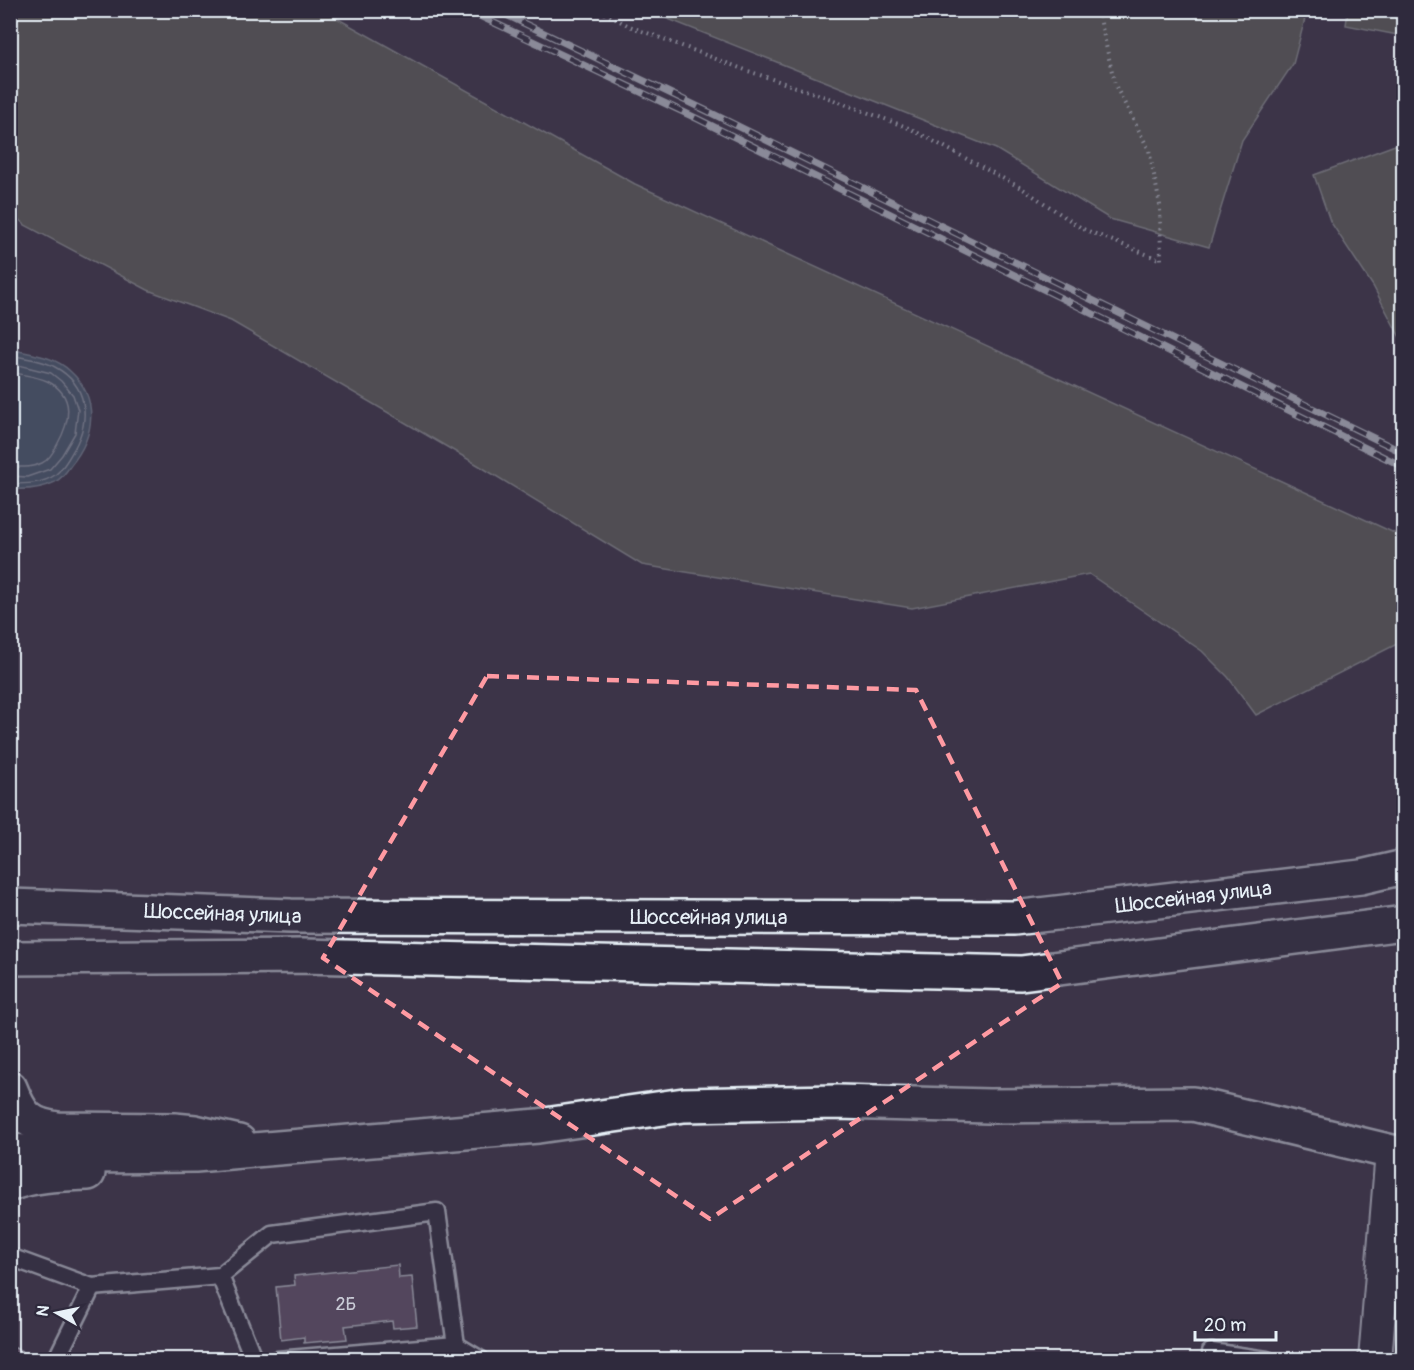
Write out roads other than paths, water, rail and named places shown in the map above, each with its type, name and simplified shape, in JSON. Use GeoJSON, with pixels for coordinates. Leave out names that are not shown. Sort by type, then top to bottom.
{"type":"FeatureCollection","features":[{"type":"Feature","properties":{"kind":"main road","name":"Шоссейная улица"},"geometry":{"type":"LineString","coordinates":[[10,906],[291,916],[1014,918],[1361,876],[1404,867]]}},
{"type":"Feature","properties":{"kind":"main road","name":"Шоссейная улица"},"geometry":{"type":"LineString","coordinates":[[10,958],[302,956],[1021,973],[1404,923]]}},
{"type":"Feature","properties":{"kind":"main road"},"geometry":{"type":"LineString","coordinates":[[10,1088],[15,1102],[27,1119],[40,1127],[174,1130],[279,1148]]}},
{"type":"Feature","properties":{"kind":"main road"},"geometry":{"type":"LineString","coordinates":[[10,1151],[86,1156],[195,1155],[538,1126],[684,1105],[838,1101],[989,1106],[1192,1104],[1398,1152]]}},
{"type":"Feature","properties":{"kind":"main road"},"geometry":{"type":"LineString","coordinates":[[10,1184],[22,1179],[59,1174],[107,1173],[171,1155]]}},
{"type":"Feature","properties":{"kind":"street"},"geometry":{"type":"LineString","coordinates":[[1375,1359],[1398,1152]]}},
{"type":"Feature","properties":{"kind":"lane"},"geometry":{"type":"LineString","coordinates":[[10,1257],[92,1287],[220,1276],[272,1234],[437,1212],[456,1345]]}},
{"type":"Feature","properties":{"kind":"lane"},"geometry":{"type":"LineString","coordinates":[[220,1276],[254,1359]]}},
{"type":"Feature","properties":{"kind":"lane"},"geometry":{"type":"LineString","coordinates":[[56,1359],[92,1287]]}},
{"type":"Feature","properties":{"kind":"lane"},"geometry":{"type":"LineString","coordinates":[[277,1359],[456,1345],[481,1359]]}},
{"type":"Feature","properties":{"kind":"lane"},"geometry":{"type":"LineString","coordinates":[[1211,1352],[1267,1359]]}},
{"type":"Feature","properties":{"kind":"water"},"geometry":{"type":"Polygon","coordinates":[[[10,349],[42,356],[64,366],[80,382],[90,405],[89,430],[79,454],[59,479],[39,488],[11,489],[10,349]]]}},
{"type":"Feature","properties":{"kind":"railway"},"geometry":{"type":"LineString","coordinates":[[467,10],[698,119],[1404,467]]}},
{"type":"Feature","properties":{"kind":"railway"},"geometry":{"type":"LineString","coordinates":[[496,10],[1404,453]]}}]}
